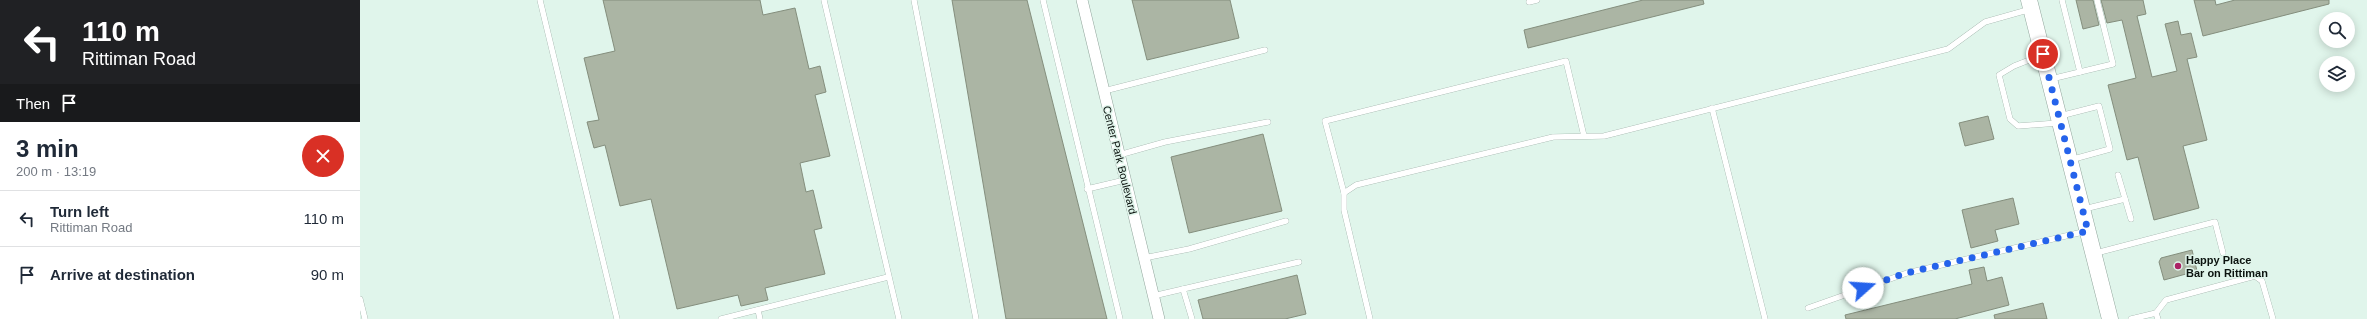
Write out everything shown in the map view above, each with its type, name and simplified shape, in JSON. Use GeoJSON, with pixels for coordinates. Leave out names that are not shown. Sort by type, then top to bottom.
{"type":"FeatureCollection","features":[{"type":"Feature","properties":{"kind":"main road"},"geometry":{"type":"LineString","coordinates":[[2030,5],[2110,319]]}},
{"type":"Feature","properties":{"kind":"street","name":"Center Park Boulevard"},"geometry":{"type":"LineString","coordinates":[[1082,0],[1159,319]]}},
{"type":"Feature","properties":{"kind":"lane"},"geometry":{"type":"LineString","coordinates":[[540,0],[617,319]]}},
{"type":"Feature","properties":{"kind":"lane"},"geometry":{"type":"LineString","coordinates":[[824,0],[899,319]]}},
{"type":"Feature","properties":{"kind":"lane"},"geometry":{"type":"LineString","coordinates":[[914,0],[976,319]]}},
{"type":"Feature","properties":{"kind":"lane"},"geometry":{"type":"LineString","coordinates":[[1043,0],[1087,189],[1120,319]]}},
{"type":"Feature","properties":{"kind":"lane"},"geometry":{"type":"LineString","coordinates":[[1529,2],[1537,0]]}},
{"type":"Feature","properties":{"kind":"lane"},"geometry":{"type":"LineString","coordinates":[[2062,0],[2080,72]]}},
{"type":"Feature","properties":{"kind":"lane"},"geometry":{"type":"LineString","coordinates":[[2049,80],[2113,64],[2097,0]]}},
{"type":"Feature","properties":{"kind":"lane"},"geometry":{"type":"LineString","coordinates":[[1344,194],[1356,185],[1546,139],[1604,136],[1948,49],[1985,22],[2030,5]]}},
{"type":"Feature","properties":{"kind":"lane"},"geometry":{"type":"LineString","coordinates":[[1104,91],[1265,50]]}},
{"type":"Feature","properties":{"kind":"lane"},"geometry":{"type":"LineString","coordinates":[[2043,54],[2014,66],[1999,75],[2010,119],[2018,126],[2059,120],[2099,106],[2110,149],[2070,160]]}},
{"type":"Feature","properties":{"kind":"lane"},"geometry":{"type":"LineString","coordinates":[[1370,319],[1344,210],[1344,194],[1325,121],[1566,62],[1584,136]]}},
{"type":"Feature","properties":{"kind":"lane"},"geometry":{"type":"LineString","coordinates":[[1712,108],[1765,319]]}},
{"type":"Feature","properties":{"kind":"lane"},"geometry":{"type":"LineString","coordinates":[[1120,155],[1165,142],[1268,122]]}},
{"type":"Feature","properties":{"kind":"lane"},"geometry":{"type":"LineString","coordinates":[[2118,175],[2131,219]]}},
{"type":"Feature","properties":{"kind":"lane"},"geometry":{"type":"LineString","coordinates":[[1087,189],[1125,180]]}},
{"type":"Feature","properties":{"kind":"lane"},"geometry":{"type":"LineString","coordinates":[[2082,209],[2125,199]]}},
{"type":"Feature","properties":{"kind":"lane"},"geometry":{"type":"LineString","coordinates":[[1144,258],[1189,249],[1286,221]]}},
{"type":"Feature","properties":{"kind":"lane"},"geometry":{"type":"LineString","coordinates":[[2093,254],[2215,222],[2223,253]]}},
{"type":"Feature","properties":{"kind":"lane"},"geometry":{"type":"LineString","coordinates":[[1808,308],[1906,273],[2088,231]]}},
{"type":"Feature","properties":{"kind":"lane"},"geometry":{"type":"LineString","coordinates":[[1153,296],[1299,262]]}},
{"type":"Feature","properties":{"kind":"lane"},"geometry":{"type":"LineString","coordinates":[[2131,319],[2157,316],[2166,300],[2255,276],[2262,281],[2273,319]]}},
{"type":"Feature","properties":{"kind":"lane"},"geometry":{"type":"LineString","coordinates":[[721,319],[888,277]]}},
{"type":"Feature","properties":{"kind":"lane"},"geometry":{"type":"LineString","coordinates":[[1184,289],[1192,319]]}},
{"type":"Feature","properties":{"kind":"lane"},"geometry":{"type":"LineString","coordinates":[[360,299],[365,319]]}},
{"type":"Feature","properties":{"kind":"lane"},"geometry":{"type":"LineString","coordinates":[[758,310],[760,319]]}},
{"type":"Feature","properties":{"kind":"building"},"geometry":{"type":"Polygon","coordinates":[[[603,0],[760,0],[763,15],[795,8],[809,69],[820,66],[826,92],[815,95],[830,156],[800,163],[806,192],[813,190],[822,228],[814,230],[825,274],[765,288],[768,300],[741,306],[738,295],[677,309],[651,199],[620,206],[605,145],[594,148],[587,122],[599,120],[584,58],[615,51],[603,0]]]}},
{"type":"Feature","properties":{"kind":"building"},"geometry":{"type":"Polygon","coordinates":[[[952,0],[1027,0],[1107,319],[1006,319],[952,0]]]}},
{"type":"Feature","properties":{"kind":"building"},"geometry":{"type":"Polygon","coordinates":[[[1132,0],[1230,0],[1239,38],[1147,60],[1132,0]]]}},
{"type":"Feature","properties":{"kind":"building"},"geometry":{"type":"Polygon","coordinates":[[[1643,0],[1703,0],[1704,4],[1528,48],[1524,30],[1643,0]]]}},
{"type":"Feature","properties":{"kind":"building"},"geometry":{"type":"Polygon","coordinates":[[[2076,0],[2093,0],[2099,25],[2083,29],[2076,0]]]}},
{"type":"Feature","properties":{"kind":"building"},"geometry":{"type":"Polygon","coordinates":[[[2101,0],[2143,0],[2146,14],[2137,16],[2152,77],[2177,71],[2165,24],[2178,21],[2181,35],[2191,33],[2197,57],[2187,59],[2207,140],[2183,146],[2199,208],[2154,220],[2138,157],[2127,160],[2108,85],[2136,78],[2122,20],[2107,23],[2101,0]]]}},
{"type":"Feature","properties":{"kind":"building"},"geometry":{"type":"Polygon","coordinates":[[[2194,0],[2215,0],[2216,5],[2235,0],[2329,0],[2329,4],[2203,36],[2194,0]]]}},
{"type":"Feature","properties":{"kind":"building"},"geometry":{"type":"Polygon","coordinates":[[[1988,116],[1994,139],[1965,146],[1959,123],[1988,116]]]}},
{"type":"Feature","properties":{"kind":"building"},"geometry":{"type":"Polygon","coordinates":[[[1263,134],[1282,211],[1189,233],[1171,157],[1263,134]]]}},
{"type":"Feature","properties":{"kind":"building"},"geometry":{"type":"Polygon","coordinates":[[[2013,198],[2019,224],[1995,230],[1998,241],[1971,248],[1962,210],[2013,198]]]}},
{"type":"Feature","properties":{"kind":"building","name":"Happy Place Bar on Rittiman"},"geometry":{"type":"Polygon","coordinates":[[[2192,250],[2197,271],[2164,280],[2159,262],[2161,258],[2192,250]]]}},
{"type":"Feature","properties":{"kind":"building"},"geometry":{"type":"Polygon","coordinates":[[[1984,267],[1987,281],[2002,277],[2009,305],[1955,319],[1846,319],[1845,315],[1972,284],[1969,270],[1984,267]]]}},
{"type":"Feature","properties":{"kind":"building"},"geometry":{"type":"Polygon","coordinates":[[[1297,275],[1306,314],[1285,319],[1203,319],[1198,300],[1297,275]]]}},
{"type":"Feature","properties":{"kind":"building"},"geometry":{"type":"Polygon","coordinates":[[[2043,303],[2047,319],[1995,319],[1994,315],[2043,303]]]}},
{"type":"Feature","properties":{"kind":"place","name":"Happy Place Bar on Rittiman"},"geometry":{"type":"Point","coordinates":[2178,266]}},
{"type":"Feature","properties":{"kind":"route"},"geometry":{"type":"LineString","coordinates":[[1863,288],[1906,273],[2088,231],[2043,54]]}}]}
